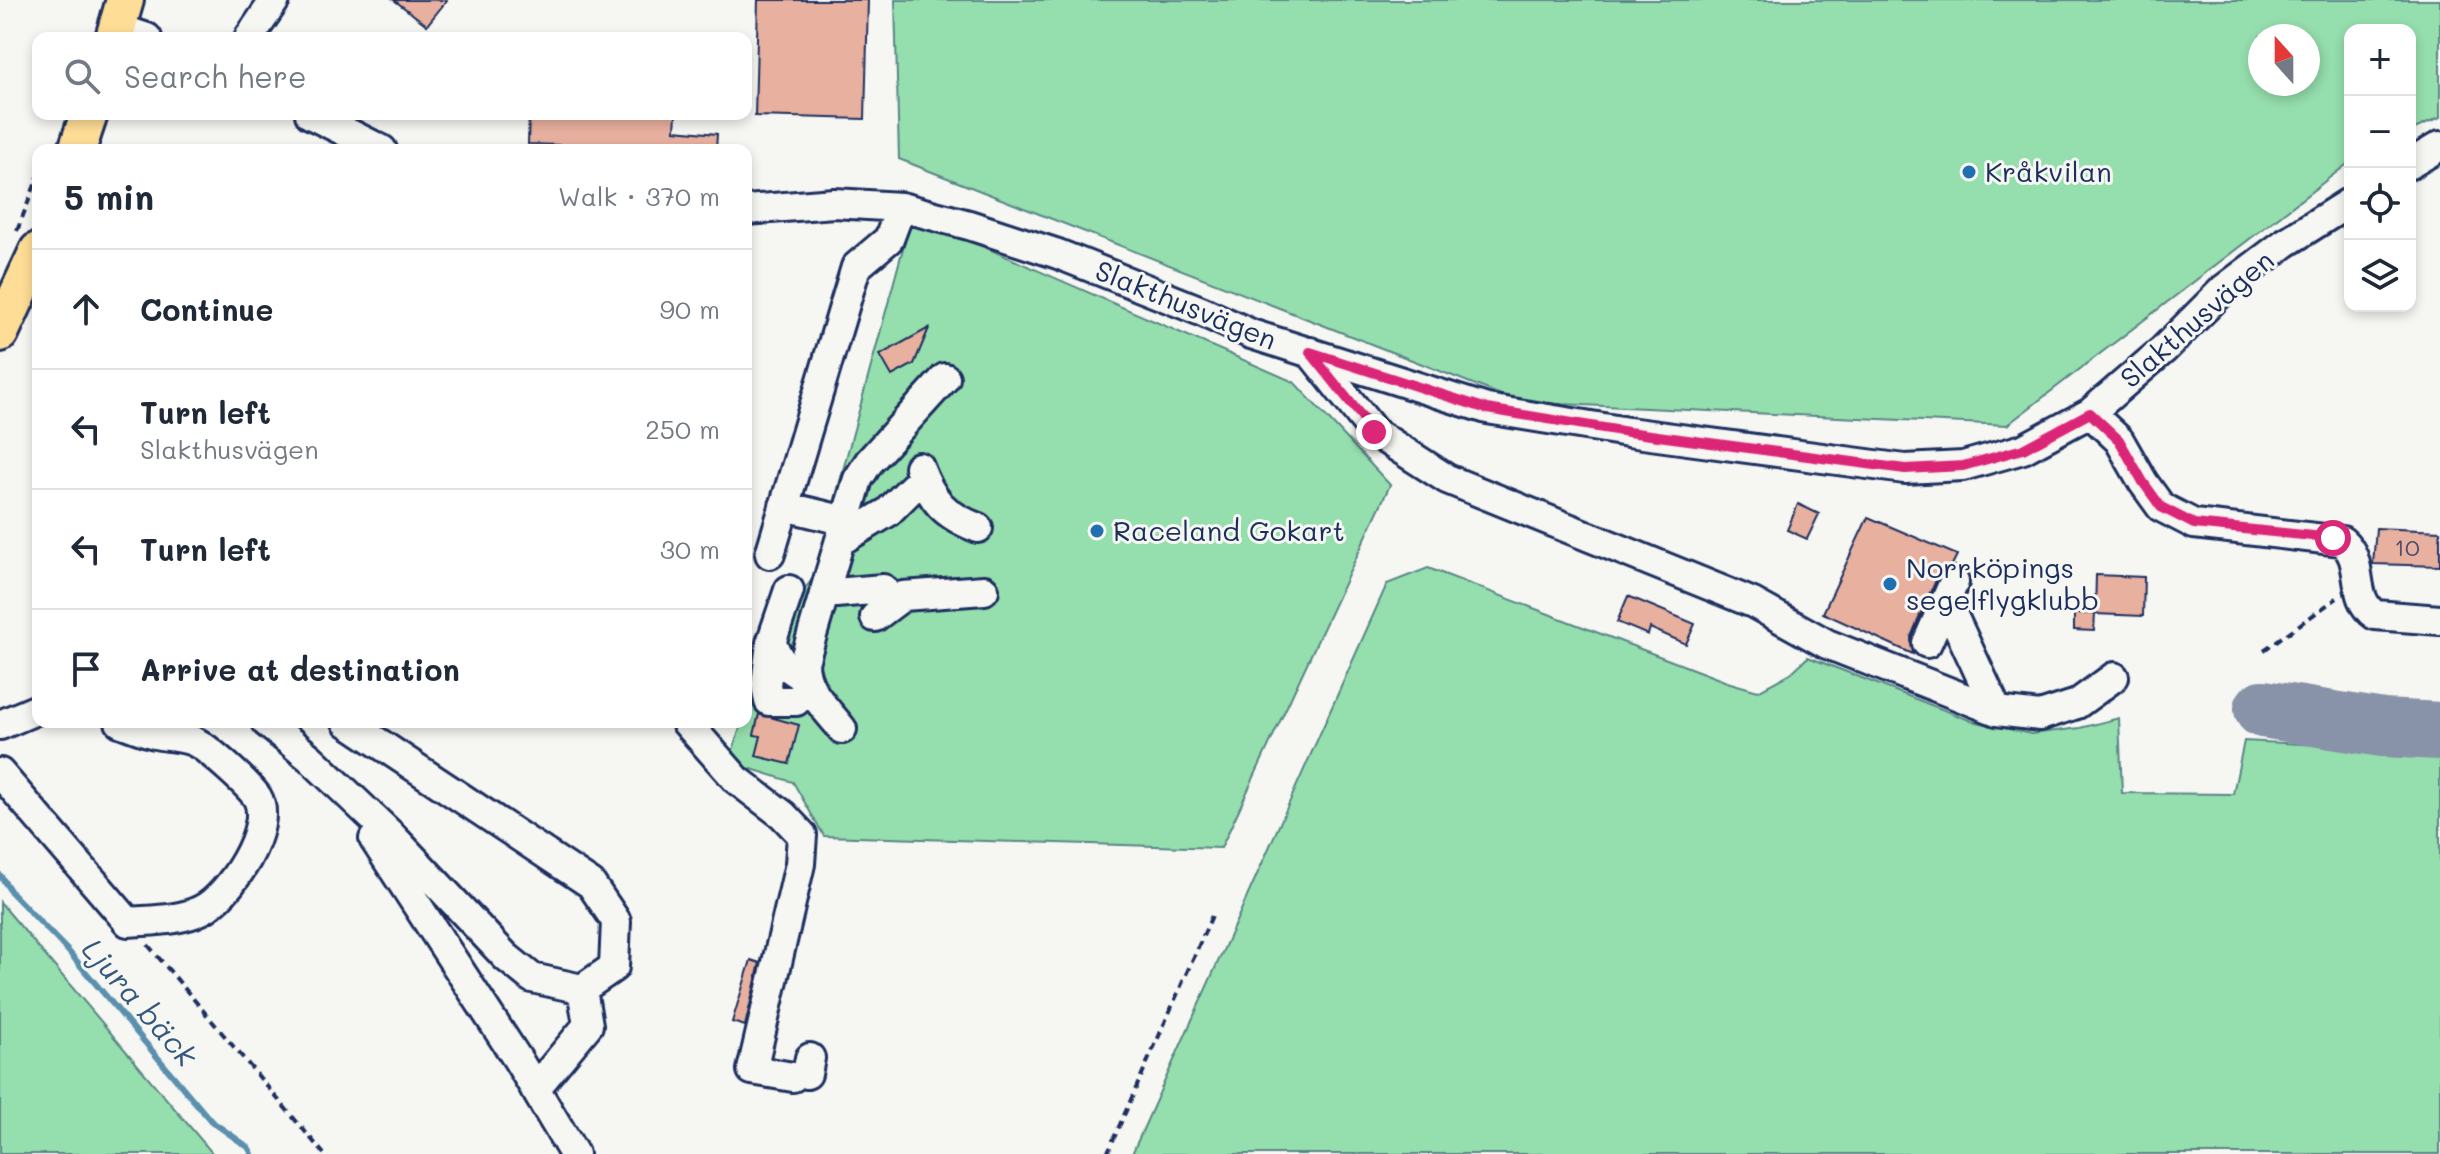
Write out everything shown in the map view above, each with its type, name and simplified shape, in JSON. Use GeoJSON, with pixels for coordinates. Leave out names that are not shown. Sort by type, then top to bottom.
{"type":"FeatureCollection","features":[{"type":"Feature","properties":{"kind":"main road"},"geometry":{"type":"LineString","coordinates":[[79,144],[87,120]]}},
{"type":"Feature","properties":{"kind":"main road"},"geometry":{"type":"LineString","coordinates":[[0,333],[26,243]]}},
{"type":"Feature","properties":{"kind":"street"},"geometry":{"type":"LineString","coordinates":[[253,32],[275,0]]}},
{"type":"Feature","properties":{"kind":"street"},"geometry":{"type":"LineString","coordinates":[[322,120],[370,144]]}},
{"type":"Feature","properties":{"kind":"street"},"geometry":{"type":"LineString","coordinates":[[2416,160],[2440,146]]}},
{"type":"Feature","properties":{"kind":"street","name":"Slakthusvägen"},"geometry":{"type":"LineString","coordinates":[[752,210],[834,203],[901,207],[1058,254],[1251,334],[1487,409],[1643,435],[1905,469],[1963,466],[2023,449],[2090,413],[2163,350],[2224,289],[2285,243],[2344,206]]}},
{"type":"Feature","properties":{"kind":"street"},"geometry":{"type":"LineString","coordinates":[[770,554],[856,267],[889,239],[901,207]]}},
{"type":"Feature","properties":{"kind":"street"},"geometry":{"type":"LineString","coordinates":[[1310,352],[1374,432],[1447,479],[1753,603],[1827,644],[1997,711],[2040,716],[2077,704],[2114,677]]}},
{"type":"Feature","properties":{"kind":"street"},"geometry":{"type":"LineString","coordinates":[[807,683],[804,662],[858,479],[869,462],[945,378]]}},
{"type":"Feature","properties":{"kind":"street"},"geometry":{"type":"LineString","coordinates":[[2090,413],[2119,440],[2161,507],[2194,524],[2342,541],[2354,555],[2357,582],[2367,609],[2375,615],[2440,620]]}},
{"type":"Feature","properties":{"kind":"street"},"geometry":{"type":"LineString","coordinates":[[784,506],[846,522],[896,514],[916,477],[958,521],[978,528]]}},
{"type":"Feature","properties":{"kind":"street"},"geometry":{"type":"LineString","coordinates":[[1927,643],[1954,582]]}},
{"type":"Feature","properties":{"kind":"street"},"geometry":{"type":"LineString","coordinates":[[824,594],[883,589]]}},
{"type":"Feature","properties":{"kind":"street"},"geometry":{"type":"LineString","coordinates":[[789,590],[771,643],[782,663],[807,683],[842,729]]}},
{"type":"Feature","properties":{"kind":"street"},"geometry":{"type":"LineString","coordinates":[[875,617],[903,596],[984,590]]}},
{"type":"Feature","properties":{"kind":"street"},"geometry":{"type":"LineString","coordinates":[[1941,609],[1953,616],[1997,711]]}},
{"type":"Feature","properties":{"kind":"street"},"geometry":{"type":"LineString","coordinates":[[0,725],[32,712]]}},
{"type":"Feature","properties":{"kind":"street"},"geometry":{"type":"LineString","coordinates":[[0,773],[128,922],[180,918],[220,899],[235,879],[263,818],[257,797],[195,742],[138,728]]}},
{"type":"Feature","properties":{"kind":"street"},"geometry":{"type":"LineString","coordinates":[[273,728],[310,758],[391,835],[506,957],[532,978],[582,989],[614,967],[616,921],[591,884],[356,728]]}},
{"type":"Feature","properties":{"kind":"street"},"geometry":{"type":"LineString","coordinates":[[286,728],[387,855],[574,1154]]}},
{"type":"Feature","properties":{"kind":"street"},"geometry":{"type":"LineString","coordinates":[[691,728],[737,780],[783,815],[802,835],[800,864],[752,1070],[803,1070]]}},
{"type":"Feature","properties":{"kind":"street"},"geometry":{"type":"LineString","coordinates":[[535,1089],[588,1025],[582,989]]}},
{"type":"Feature","properties":{"kind":"path"},"geometry":{"type":"LineString","coordinates":[[26,243],[32,210]]}},
{"type":"Feature","properties":{"kind":"path"},"geometry":{"type":"LineString","coordinates":[[2264,650],[2357,582]]}},
{"type":"Feature","properties":{"kind":"path"},"geometry":{"type":"LineString","coordinates":[[1107,1154],[1214,911]]}},
{"type":"Feature","properties":{"kind":"path"},"geometry":{"type":"LineString","coordinates":[[128,922],[324,1154]]}},
{"type":"Feature","properties":{"kind":"green space"},"geometry":{"type":"Polygon","coordinates":[[[895,0],[2440,0],[2440,118],[2416,128],[2416,24],[2344,24],[2344,167],[2007,425],[1519,402],[899,159],[895,0]]]}},
{"type":"Feature","properties":{"kind":"green space","name":"Raceland Gokart"},"geometry":{"type":"Polygon","coordinates":[[[909,226],[945,230],[1294,382],[1390,485],[1221,848],[824,836],[793,782],[729,762],[740,728],[752,728],[752,690],[770,632],[814,577],[909,226]]]}},
{"type":"Feature","properties":{"kind":"green space"},"geometry":{"type":"Polygon","coordinates":[[[1428,568],[1758,691],[1791,673],[1808,657],[1972,721],[2031,734],[2080,728],[2119,718],[2122,793],[2233,794],[2244,741],[2440,751],[2440,1154],[1132,1154],[1387,584],[1428,568]]]}},
{"type":"Feature","properties":{"kind":"green space"},"geometry":{"type":"Polygon","coordinates":[[[0,902],[213,1154],[0,1154],[0,902]]]}},
{"type":"Feature","properties":{"kind":"building"},"geometry":{"type":"Polygon","coordinates":[[[394,0],[447,0],[427,25],[394,0]]]}},
{"type":"Feature","properties":{"kind":"building"},"geometry":{"type":"Polygon","coordinates":[[[758,0],[868,0],[865,119],[755,116],[758,0]]]}},
{"type":"Feature","properties":{"kind":"building"},"geometry":{"type":"Polygon","coordinates":[[[529,120],[676,120],[675,130],[717,134],[716,144],[528,144],[529,120]]]}},
{"type":"Feature","properties":{"kind":"building"},"geometry":{"type":"Polygon","coordinates":[[[929,328],[914,364],[892,376],[880,355],[929,328]]]}},
{"type":"Feature","properties":{"kind":"building"},"geometry":{"type":"Polygon","coordinates":[[[1798,504],[1819,514],[1807,539],[1787,530],[1798,504]]]}},
{"type":"Feature","properties":{"kind":"building","name":"Norrköpings segelflygklubb"},"geometry":{"type":"Polygon","coordinates":[[[1868,517],[1957,555],[1952,565],[1939,574],[1926,601],[1911,637],[1913,654],[1823,613],[1868,517]]]}},
{"type":"Feature","properties":{"kind":"building"},"geometry":{"type":"Polygon","coordinates":[[[2376,528],[2440,531],[2440,566],[2373,564],[2376,528]]]}},
{"type":"Feature","properties":{"kind":"building"},"geometry":{"type":"Polygon","coordinates":[[[2096,575],[2144,577],[2143,616],[2095,614],[2096,575]]]}},
{"type":"Feature","properties":{"kind":"building"},"geometry":{"type":"Polygon","coordinates":[[[1628,596],[1695,624],[1686,644],[1650,628],[1648,635],[1617,622],[1628,596]]]}},
{"type":"Feature","properties":{"kind":"building"},"geometry":{"type":"Polygon","coordinates":[[[2074,613],[2095,614],[2094,631],[2074,630],[2074,613]]]}},
{"type":"Feature","properties":{"kind":"building"},"geometry":{"type":"Polygon","coordinates":[[[759,714],[799,725],[789,764],[756,756],[761,736],[754,735],[759,714]]]}},
{"type":"Feature","properties":{"kind":"building"},"geometry":{"type":"Polygon","coordinates":[[[751,960],[760,963],[745,1026],[732,1022],[751,960]]]}},
{"type":"Feature","properties":{"kind":"waterway","name":"Ljura bäck"},"geometry":{"type":"LineString","coordinates":[[0,875],[11,892],[69,952],[211,1121],[248,1147],[252,1154]]}},
{"type":"Feature","properties":{"kind":"taxiway"},"geometry":{"type":"LineString","coordinates":[[2263,709],[2383,728],[2440,731]]}},
{"type":"Feature","properties":{"kind":"place","name":"Kråkvilan"},"geometry":{"type":"Point","coordinates":[1969,172]}},
{"type":"Feature","properties":{"kind":"place","name":"Raceland Gokart"},"geometry":{"type":"Point","coordinates":[1097,531]}},
{"type":"Feature","properties":{"kind":"place","name":"Norrköpings segelflygklubb"},"geometry":{"type":"Point","coordinates":[1890,584]}},
{"type":"Feature","properties":{"kind":"route"},"geometry":{"type":"LineString","coordinates":[[1374,432],[1310,352],[1487,409],[1628,432],[1905,469],[1963,466],[2023,449],[2090,413],[2119,440],[2161,507],[2194,524],[2333,538]]}}]}
